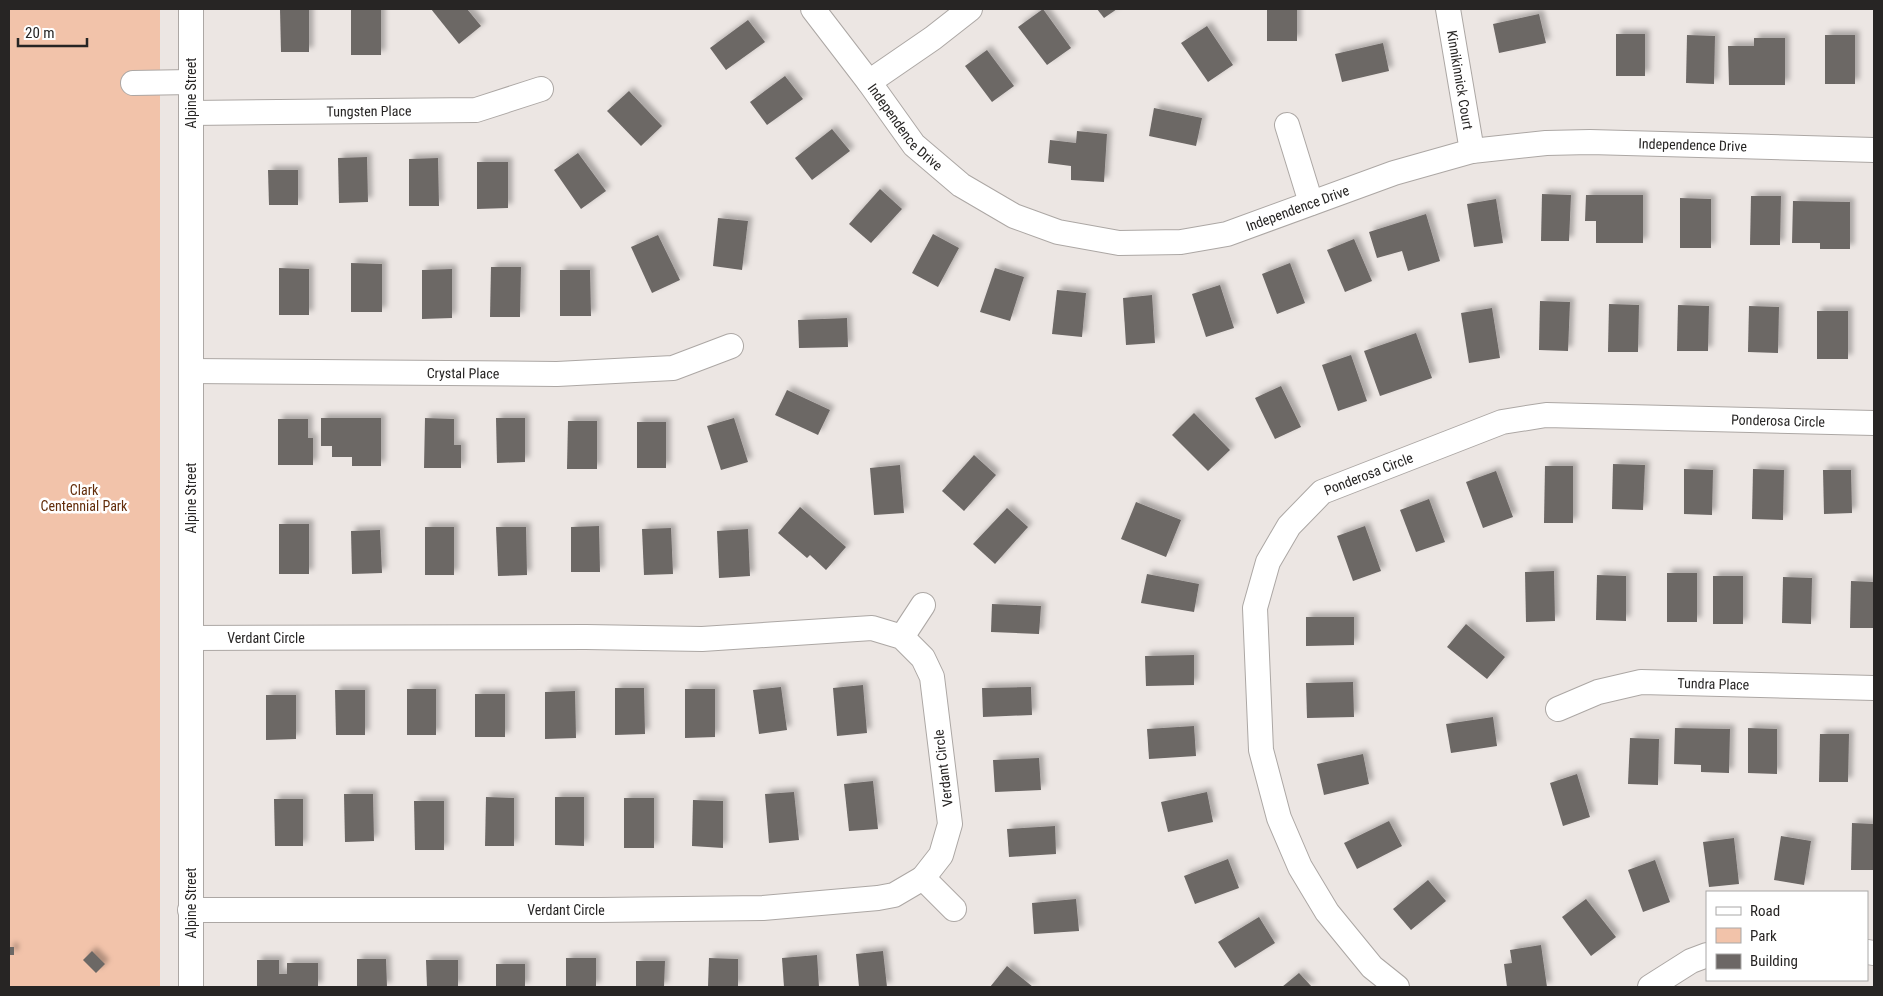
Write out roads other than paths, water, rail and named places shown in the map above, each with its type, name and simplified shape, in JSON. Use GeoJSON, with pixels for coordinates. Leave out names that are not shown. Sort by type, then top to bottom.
{"type":"FeatureCollection","features":[{"type":"Feature","properties":{"kind":"street","name":"Alpine Street"},"geometry":{"type":"LineString","coordinates":[[191,9],[191,987]]}},
{"type":"Feature","properties":{"kind":"street","name":"Independence Drive"},"geometry":{"type":"LineString","coordinates":[[812,9],[914,144],[961,185],[1014,216],[1058,232],[1119,243],[1181,242],[1227,234],[1394,172],[1472,151],[1546,143],[1590,142],[1874,150]]}},
{"type":"Feature","properties":{"kind":"street"},"geometry":{"type":"LineString","coordinates":[[869,82],[933,38],[970,9]]}},
{"type":"Feature","properties":{"kind":"street","name":"Kinnikinnick Court"},"geometry":{"type":"LineString","coordinates":[[1448,9],[1472,151]]}},
{"type":"Feature","properties":{"kind":"street"},"geometry":{"type":"LineString","coordinates":[[133,83],[191,82]]}},
{"type":"Feature","properties":{"kind":"street","name":"Tungsten Place"},"geometry":{"type":"LineString","coordinates":[[191,113],[476,110],[541,89]]}},
{"type":"Feature","properties":{"kind":"street"},"geometry":{"type":"LineString","coordinates":[[1287,125],[1311,203]]}},
{"type":"Feature","properties":{"kind":"street","name":"Crystal Place"},"geometry":{"type":"LineString","coordinates":[[191,371],[557,374],[673,368],[730,346]]}},
{"type":"Feature","properties":{"kind":"street","name":"Ponderosa Circle"},"geometry":{"type":"LineString","coordinates":[[1397,987],[1372,966],[1327,912],[1300,867],[1279,818],[1261,750],[1255,608],[1268,562],[1289,526],[1322,492],[1502,422],[1546,415],[1874,423]]}},
{"type":"Feature","properties":{"kind":"street"},"geometry":{"type":"LineString","coordinates":[[902,637],[923,605]]}},
{"type":"Feature","properties":{"kind":"street","name":"Verdant Circle"},"geometry":{"type":"LineString","coordinates":[[190,910],[763,908],[878,898],[894,895],[923,878],[941,855],[950,824],[932,677],[924,658],[902,637],[872,628],[702,639],[586,637],[191,638]]}},
{"type":"Feature","properties":{"kind":"street","name":"Tundra Place"},"geometry":{"type":"LineString","coordinates":[[1558,709],[1598,692],[1641,682],[1874,688]]}},
{"type":"Feature","properties":{"kind":"street"},"geometry":{"type":"LineString","coordinates":[[923,878],[954,909]]}},
{"type":"Feature","properties":{"kind":"street"},"geometry":{"type":"LineString","coordinates":[[1650,987],[1691,961],[1706,955]]}},
{"type":"Feature","properties":{"kind":"park label","name":"Clark Centennial Park"},"geometry":{"type":"Point","coordinates":[84,498]}}]}
